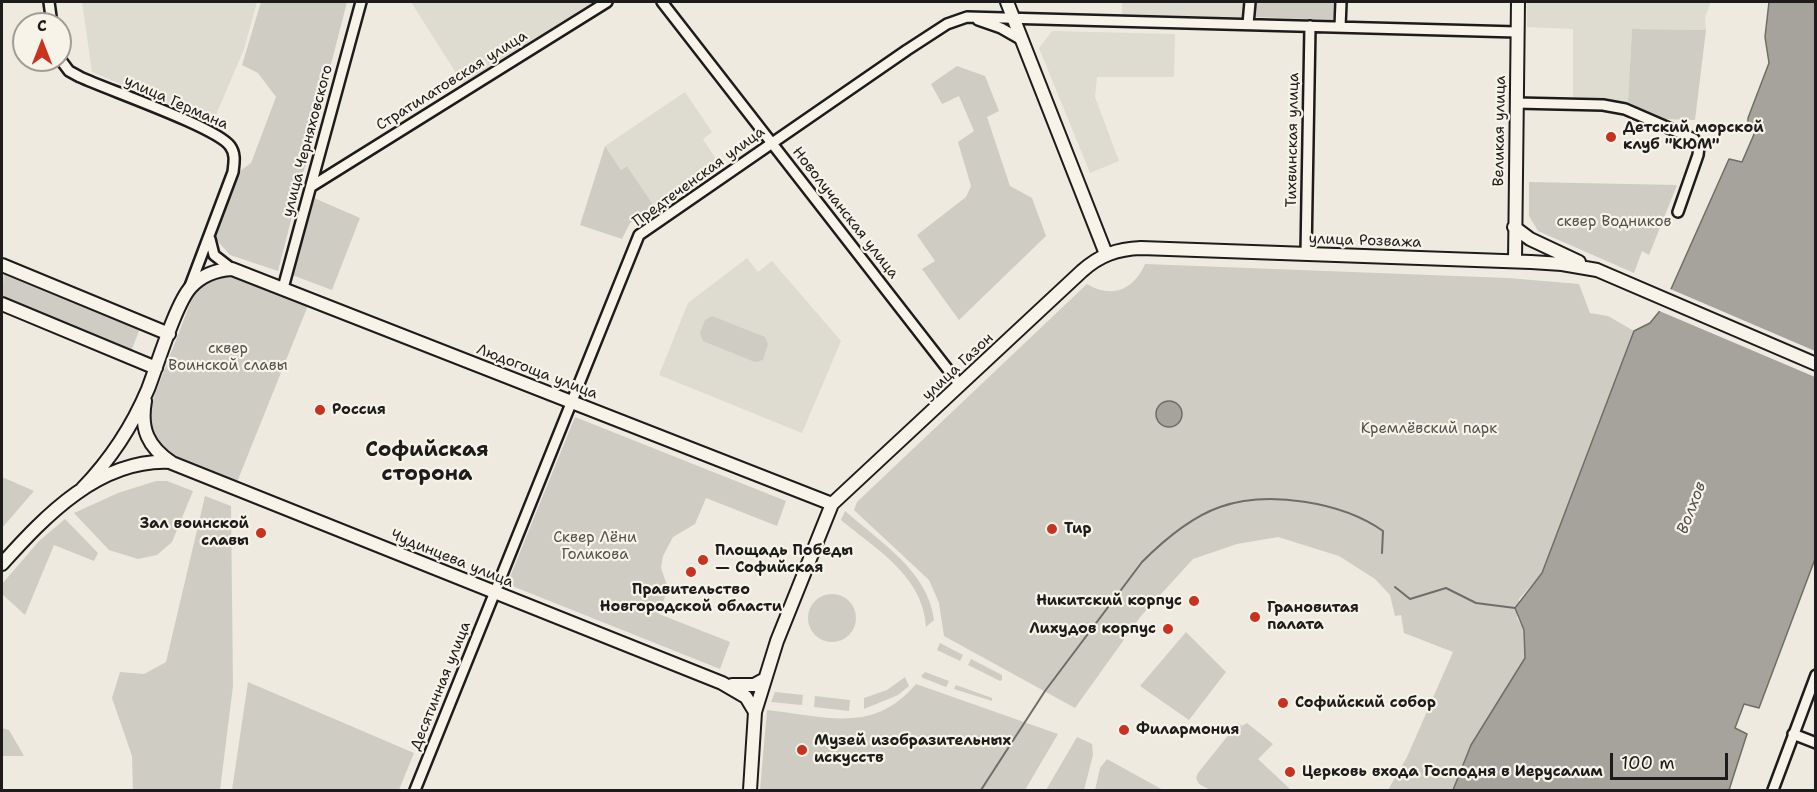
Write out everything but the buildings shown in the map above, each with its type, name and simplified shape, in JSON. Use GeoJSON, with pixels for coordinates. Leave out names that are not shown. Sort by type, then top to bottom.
{"type":"FeatureCollection","features":[{"type":"Feature","properties":{"kind":"main road"},"geometry":{"type":"LineString","coordinates":[[1007,2],[1106,254]]}},
{"type":"Feature","properties":{"kind":"main road","name":"Великая улица"},"geometry":{"type":"LineString","coordinates":[[1515,261],[1518,2]]}},
{"type":"Feature","properties":{"kind":"main road"},"geometry":{"type":"LineString","coordinates":[[1514,227],[1530,239],[1597,270]]}},
{"type":"Feature","properties":{"kind":"main road","name":"улица Розважа"},"geometry":{"type":"LineString","coordinates":[[1106,254],[1122,249],[1141,248],[1562,264],[1597,270],[1815,364]]}},
{"type":"Feature","properties":{"kind":"main road","name":"улица Газон"},"geometry":{"type":"LineString","coordinates":[[832,504],[1082,271],[1106,254]]}},
{"type":"Feature","properties":{"kind":"main road"},"geometry":{"type":"LineString","coordinates":[[2,265],[170,334]]}},
{"type":"Feature","properties":{"kind":"main road"},"geometry":{"type":"LineString","coordinates":[[2,564],[48,514],[82,489],[105,465],[120,443],[147,391],[189,289],[209,273],[232,269]]}},
{"type":"Feature","properties":{"kind":"main road","name":"Людогоща улица"},"geometry":{"type":"LineString","coordinates":[[232,269],[832,504]]}},
{"type":"Feature","properties":{"kind":"main road"},"geometry":{"type":"LineString","coordinates":[[2,303],[156,368]]}},
{"type":"Feature","properties":{"kind":"main road","name":"Чудинцева улица"},"geometry":{"type":"LineString","coordinates":[[147,391],[144,431],[154,450],[172,462],[722,683],[746,697],[755,712]]}},
{"type":"Feature","properties":{"kind":"main road","name":"Чудинцева улица"},"geometry":{"type":"LineString","coordinates":[[82,489],[136,465],[172,462]]}},
{"type":"Feature","properties":{"kind":"main road"},"geometry":{"type":"LineString","coordinates":[[750,790],[755,712],[765,679],[832,504]]}},
{"type":"Feature","properties":{"kind":"main road","name":"Чудинцева улица"},"geometry":{"type":"LineString","coordinates":[[722,683],[749,686],[765,679]]}},
{"type":"Feature","properties":{"kind":"street","name":"улица Черняховского"},"geometry":{"type":"LineString","coordinates":[[283,288],[361,2]]}},
{"type":"Feature","properties":{"kind":"street","name":"Стратилатовская улица"},"geometry":{"type":"LineString","coordinates":[[312,186],[608,2]]}},
{"type":"Feature","properties":{"kind":"street","name":"Новолучанская улица"},"geometry":{"type":"LineString","coordinates":[[662,2],[960,385]]}},
{"type":"Feature","properties":{"kind":"street"},"geometry":{"type":"LineString","coordinates":[[1248,24],[1250,2]]}},
{"type":"Feature","properties":{"kind":"street"},"geometry":{"type":"LineString","coordinates":[[1340,27],[1341,2]]}},
{"type":"Feature","properties":{"kind":"street","name":"Предтеченская улица"},"geometry":{"type":"LineString","coordinates":[[496,593],[639,235],[947,24],[967,17],[1014,17],[1517,32]]}},
{"type":"Feature","properties":{"kind":"street"},"geometry":{"type":"LineString","coordinates":[[967,17],[1001,28],[1023,40]]}},
{"type":"Feature","properties":{"kind":"street","name":"Тихвинская улица"},"geometry":{"type":"LineString","coordinates":[[1306,254],[1310,26]]}},
{"type":"Feature","properties":{"kind":"street","name":"улица Германа"},"geometry":{"type":"LineString","coordinates":[[72,72],[208,130],[228,143],[234,155],[232,172],[209,235]]}},
{"type":"Feature","properties":{"kind":"street"},"geometry":{"type":"LineString","coordinates":[[1516,103],[1603,105],[1625,109],[1694,139],[1699,147],[1698,155],[1678,212]]}},
{"type":"Feature","properties":{"kind":"street"},"geometry":{"type":"LineString","coordinates":[[189,289],[209,235]]}},
{"type":"Feature","properties":{"kind":"street","name":"Людогоща улица"},"geometry":{"type":"LineString","coordinates":[[209,235],[214,255],[232,269]]}},
{"type":"Feature","properties":{"kind":"street","name":"Десятинная улица"},"geometry":{"type":"LineString","coordinates":[[415,790],[496,593]]}},
{"type":"Feature","properties":{"kind":"street"},"geometry":{"type":"LineString","coordinates":[[1773,790],[1815,675]]}},
{"type":"Feature","properties":{"kind":"street"},"geometry":{"type":"LineString","coordinates":[[1793,734],[1815,743]]}},
{"type":"Feature","properties":{"kind":"shaded area"},"geometry":{"type":"Polygon","coordinates":[[[82,2],[257,2],[244,49],[213,122],[92,72],[82,2]]]}},
{"type":"Feature","properties":{"kind":"shaded area"},"geometry":{"type":"Polygon","coordinates":[[[411,2],[594,2],[463,84],[411,2]]]}},
{"type":"Feature","properties":{"kind":"shaded area"},"geometry":{"type":"Polygon","coordinates":[[[1122,2],[1244,2],[1242,18],[1122,14],[1122,2]]]}},
{"type":"Feature","properties":{"kind":"shaded area"},"geometry":{"type":"Polygon","coordinates":[[[1527,2],[1711,2],[1705,17],[1706,30],[1632,29],[1628,102],[1573,97],[1573,29],[1527,27],[1527,2]]]}},
{"type":"Feature","properties":{"kind":"shaded area"},"geometry":{"type":"Polygon","coordinates":[[[1052,31],[1175,34],[1174,77],[1097,77],[1095,97],[1119,161],[1090,173],[1039,48],[1052,31]]]}},
{"type":"Feature","properties":{"kind":"shaded area"},"geometry":{"type":"Polygon","coordinates":[[[685,92],[712,132],[703,139],[718,162],[654,206],[627,166],[621,170],[605,146],[685,92]]]}},
{"type":"Feature","properties":{"kind":"shaded area"},"geometry":{"type":"Polygon","coordinates":[[[747,258],[758,272],[772,261],[841,341],[802,433],[659,375],[688,303],[747,258]]]}},
{"type":"Feature","properties":{"kind":"green space"},"geometry":{"type":"Polygon","coordinates":[[[261,2],[347,2],[278,271],[230,255],[214,237],[215,228],[236,174],[251,163],[276,97],[258,73],[242,65],[261,2]]]}},
{"type":"Feature","properties":{"kind":"green space"},"geometry":{"type":"Polygon","coordinates":[[[1256,2],[1336,2],[1333,20],[1254,17],[1256,2]]]}},
{"type":"Feature","properties":{"kind":"green space"},"geometry":{"type":"Polygon","coordinates":[[[1632,29],[1706,30],[1695,120],[1659,119],[1628,102],[1632,29]]]}},
{"type":"Feature","properties":{"kind":"green space"},"geometry":{"type":"Polygon","coordinates":[[[957,66],[985,76],[999,111],[987,117],[1010,186],[1032,198],[1046,236],[959,320],[922,269],[935,261],[917,235],[966,197],[971,186],[958,142],[974,131],[959,96],[942,104],[931,84],[957,66]]]}},
{"type":"Feature","properties":{"kind":"green space"},"geometry":{"type":"Polygon","coordinates":[[[605,146],[621,170],[627,166],[654,206],[630,223],[622,239],[580,225],[605,146]]]}},
{"type":"Feature","properties":{"kind":"green space","name":"сквер Водников"},"geometry":{"type":"Polygon","coordinates":[[[1529,182],[1677,185],[1649,255],[1642,251],[1634,273],[1538,231],[1529,216],[1529,182]]]}},
{"type":"Feature","properties":{"kind":"green space"},"geometry":{"type":"Polygon","coordinates":[[[314,198],[360,218],[332,290],[292,275],[314,198]]]}},
{"type":"Feature","properties":{"kind":"green space","name":"Кремлёвский парк"},"geometry":{"type":"Polygon","coordinates":[[[1145,264],[1508,278],[1579,284],[1590,313],[1608,316],[1634,331],[1542,573],[1519,599],[1517,618],[1524,630],[1525,658],[1471,745],[1453,790],[1388,790],[1407,757],[1453,652],[1404,633],[1401,615],[1395,616],[1390,595],[1375,579],[1339,556],[1278,537],[1237,544],[1193,559],[1141,616],[1075,708],[944,636],[939,603],[929,580],[854,510],[857,502],[1087,284],[1105,291],[1121,289],[1135,280],[1145,264]]]}},
{"type":"Feature","properties":{"kind":"green space"},"geometry":{"type":"Polygon","coordinates":[[[4,270],[141,326],[130,354],[2,301],[4,270]]]}},
{"type":"Feature","properties":{"kind":"green space","name":"сквер Воинской славы"},"geometry":{"type":"Polygon","coordinates":[[[233,275],[309,303],[237,482],[175,455],[163,446],[155,433],[151,418],[153,399],[195,291],[211,279],[233,275]]]}},
{"type":"Feature","properties":{"kind":"green space"},"geometry":{"type":"Polygon","coordinates":[[[712,316],[765,337],[768,344],[763,360],[755,362],[703,341],[700,333],[705,320],[712,316]]]}},
{"type":"Feature","properties":{"kind":"green space","name":"Сквер Лёни Голикова"},"geometry":{"type":"Polygon","coordinates":[[[575,417],[786,501],[777,526],[706,498],[695,524],[673,537],[663,556],[661,568],[668,588],[659,614],[730,642],[720,669],[507,584],[575,417]]]}},
{"type":"Feature","properties":{"kind":"green space"},"geometry":{"type":"Polygon","coordinates":[[[2,477],[34,491],[2,528],[2,477]]]}},
{"type":"Feature","properties":{"kind":"green space"},"geometry":{"type":"Polygon","coordinates":[[[156,481],[167,481],[193,491],[172,542],[157,555],[138,559],[109,550],[74,513],[118,493],[156,481]]]}},
{"type":"Feature","properties":{"kind":"green space"},"geometry":{"type":"Polygon","coordinates":[[[205,496],[231,506],[233,686],[220,790],[133,790],[132,756],[112,698],[120,672],[144,674],[166,662],[205,496]]]}},
{"type":"Feature","properties":{"kind":"green space"},"geometry":{"type":"Polygon","coordinates":[[[845,511],[887,546],[912,572],[930,603],[934,620],[926,627],[917,593],[896,566],[841,520],[845,511]]]}},
{"type":"Feature","properties":{"kind":"green space"},"geometry":{"type":"Polygon","coordinates":[[[65,519],[98,553],[94,561],[54,545],[25,615],[2,594],[2,584],[39,541],[65,519]]]}},
{"type":"Feature","properties":{"kind":"green space"},"geometry":{"type":"Polygon","coordinates":[[[827,594],[837,594],[849,601],[856,613],[856,623],[849,635],[837,642],[827,642],[812,631],[808,623],[808,613],[819,598],[827,594]]]}},
{"type":"Feature","properties":{"kind":"green space"},"geometry":{"type":"Polygon","coordinates":[[[1186,632],[1226,672],[1189,720],[1140,686],[1186,632]]]}},
{"type":"Feature","properties":{"kind":"green space"},"geometry":{"type":"Polygon","coordinates":[[[940,643],[963,655],[960,661],[937,650],[940,643]]]}},
{"type":"Feature","properties":{"kind":"green space"},"geometry":{"type":"Polygon","coordinates":[[[971,659],[1002,675],[1002,680],[968,665],[971,659]]]}},
{"type":"Feature","properties":{"kind":"green space"},"geometry":{"type":"Polygon","coordinates":[[[925,672],[949,681],[946,687],[923,678],[921,676],[925,672]]]}},
{"type":"Feature","properties":{"kind":"green space"},"geometry":{"type":"Polygon","coordinates":[[[905,677],[909,686],[898,695],[864,709],[864,698],[887,690],[905,677]]]}},
{"type":"Feature","properties":{"kind":"green space"},"geometry":{"type":"Polygon","coordinates":[[[248,682],[414,753],[399,790],[232,790],[248,682]]]}},
{"type":"Feature","properties":{"kind":"green space"},"geometry":{"type":"Polygon","coordinates":[[[916,684],[1058,734],[1025,790],[760,790],[767,710],[828,718],[865,716],[883,710],[900,700],[916,684]]]}},
{"type":"Feature","properties":{"kind":"green space"},"geometry":{"type":"Polygon","coordinates":[[[956,685],[992,698],[992,701],[954,689],[956,685]]]}},
{"type":"Feature","properties":{"kind":"green space"},"geometry":{"type":"Polygon","coordinates":[[[775,692],[803,695],[802,705],[771,702],[775,692]]]}},
{"type":"Feature","properties":{"kind":"green space"},"geometry":{"type":"Polygon","coordinates":[[[815,696],[850,700],[849,711],[814,707],[815,696]]]}},
{"type":"Feature","properties":{"kind":"green space"},"geometry":{"type":"Polygon","coordinates":[[[1238,723],[1242,726],[1247,723],[1273,744],[1258,759],[1291,790],[1210,790],[1199,784],[1196,778],[1198,773],[1238,723]]]}},
{"type":"Feature","properties":{"kind":"green space"},"geometry":{"type":"Polygon","coordinates":[[[2,728],[9,730],[24,756],[2,756],[2,728]]]}},
{"type":"Feature","properties":{"kind":"green space"},"geometry":{"type":"Polygon","coordinates":[[[1077,737],[1092,744],[1093,755],[1084,790],[1046,790],[1077,737]]]}},
{"type":"Feature","properties":{"kind":"green space"},"geometry":{"type":"Polygon","coordinates":[[[1107,759],[1163,790],[1095,790],[1100,768],[1107,759]]]}},
{"type":"Feature","properties":{"kind":"water","name":"Волхов"},"geometry":{"type":"Polygon","coordinates":[[[1769,2],[1815,2],[1815,559],[1759,708],[1744,704],[1735,728],[1747,734],[1729,790],[1453,790],[1471,745],[1525,658],[1524,630],[1515,608],[1542,573],[1634,331],[1650,323],[1663,307],[1729,159],[1742,162],[1755,132],[1748,128],[1748,118],[1769,63],[1765,37],[1769,2]]]}},
{"type":"Feature","properties":{"kind":"water"},"geometry":{"type":"Polygon","coordinates":[[[1169,401],[1178,405],[1182,414],[1178,423],[1169,427],[1160,423],[1156,414],[1160,405],[1169,401]]]}},
{"type":"Feature","properties":{"kind":"pier"},"geometry":{"type":"Polygon","coordinates":[[[1668,288],[1815,351],[1815,377],[1657,310],[1668,288]]]}},
{"type":"Feature","properties":{"kind":"waterway"},"geometry":{"type":"LineString","coordinates":[[981,790],[1045,691],[1142,562],[1188,523],[1209,511],[1239,502],[1282,499],[1304,502],[1347,513],[1383,531],[1382,553]]}},
{"type":"Feature","properties":{"kind":"waterway"},"geometry":{"type":"LineString","coordinates":[[1395,587],[1410,599],[1446,588],[1476,603],[1515,608]]}},
{"type":"Feature","properties":{"kind":"place","name":"Детский морской клуб \"КЮМ\""},"geometry":{"type":"Point","coordinates":[1611,137]}},
{"type":"Feature","properties":{"kind":"place","name":"Россия"},"geometry":{"type":"Point","coordinates":[320,410]}},
{"type":"Feature","properties":{"kind":"place","name":"Тир"},"geometry":{"type":"Point","coordinates":[1052,529]}},
{"type":"Feature","properties":{"kind":"place","name":"Зал воинской славы"},"geometry":{"type":"Point","coordinates":[261,533]}},
{"type":"Feature","properties":{"kind":"place","name":"Площадь Победы — Софийская"},"geometry":{"type":"Point","coordinates":[703,560]}},
{"type":"Feature","properties":{"kind":"place","name":"Правительство Новгородской области"},"geometry":{"type":"Point","coordinates":[691,572]}},
{"type":"Feature","properties":{"kind":"place","name":"Никитский корпус"},"geometry":{"type":"Point","coordinates":[1194,601]}},
{"type":"Feature","properties":{"kind":"place","name":"Грановитая палата"},"geometry":{"type":"Point","coordinates":[1255,617]}},
{"type":"Feature","properties":{"kind":"place","name":"Лихудов корпус"},"geometry":{"type":"Point","coordinates":[1168,629]}},
{"type":"Feature","properties":{"kind":"place","name":"Софийский собор"},"geometry":{"type":"Point","coordinates":[1283,703]}},
{"type":"Feature","properties":{"kind":"place","name":"Филармония"},"geometry":{"type":"Point","coordinates":[1124,730]}},
{"type":"Feature","properties":{"kind":"place","name":"Музей изобразительных искусств"},"geometry":{"type":"Point","coordinates":[802,750]}},
{"type":"Feature","properties":{"kind":"place","name":"Церковь входа Господня в Иерусалим"},"geometry":{"type":"Point","coordinates":[1290,772]}},
{"type":"Feature","properties":{"kind":"district","name":"Софийская сторона"},"geometry":{"type":"Point","coordinates":[427,463]}}]}
